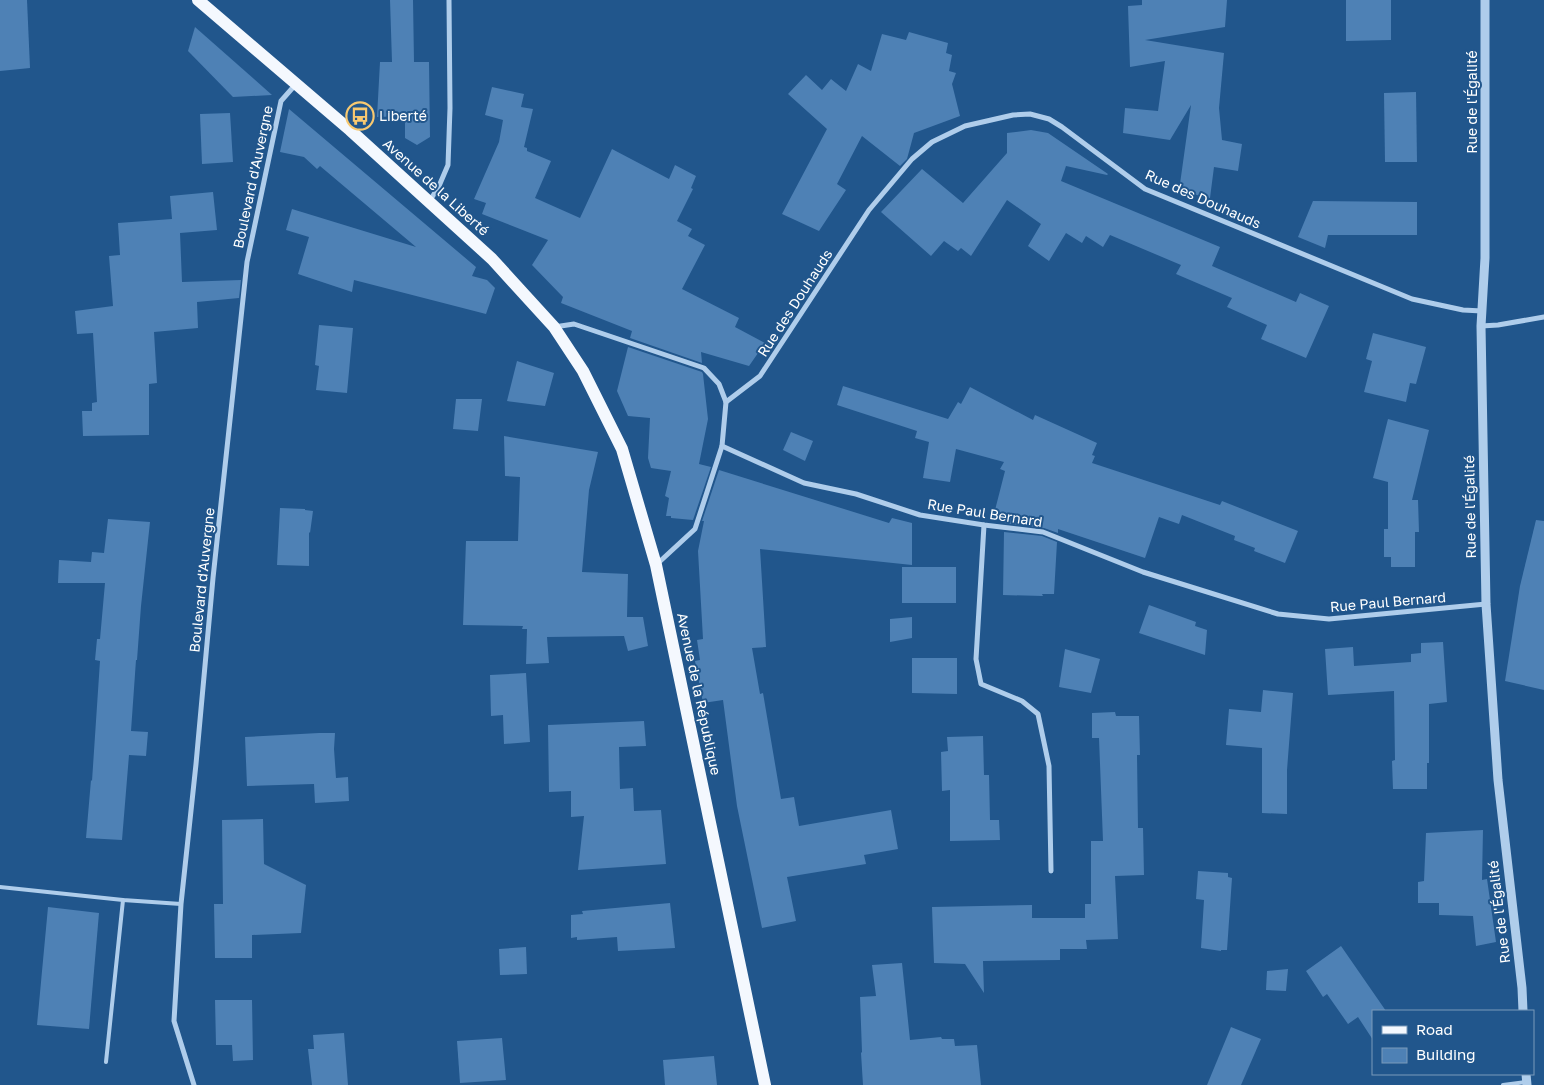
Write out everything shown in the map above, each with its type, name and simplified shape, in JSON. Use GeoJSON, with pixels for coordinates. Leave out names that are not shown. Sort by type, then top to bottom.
{"type":"FeatureCollection","features":[{"type":"Feature","properties":{"kind":"main road","name":"Avenue de la Liberté"},"geometry":{"type":"LineString","coordinates":[[198,0],[350,130],[492,259],[554,327]]}},
{"type":"Feature","properties":{"kind":"main road","name":"Avenue de la République"},"geometry":{"type":"LineString","coordinates":[[554,327],[583,371],[622,449],[656,565],[765,1085]]}},
{"type":"Feature","properties":{"kind":"street"},"geometry":{"type":"LineString","coordinates":[[429,202],[439,186],[448,165],[450,108],[449,0]]}},
{"type":"Feature","properties":{"kind":"street","name":"Rue de l'Égalité"},"geometry":{"type":"LineString","coordinates":[[1486,0],[1485,258],[1482,326],[1486,604],[1498,780],[1523,1010]]}},
{"type":"Feature","properties":{"kind":"street","name":"Boulevard d'Auvergne"},"geometry":{"type":"LineString","coordinates":[[194,1085],[174,1021],[181,904],[214,569],[247,262],[281,101],[296,83]]}},
{"type":"Feature","properties":{"kind":"street","name":"Rue des Douhauds"},"geometry":{"type":"LineString","coordinates":[[726,402],[760,376],[869,210],[912,159],[932,142],[965,126],[1012,115],[1030,114],[1049,119],[1145,189],[1412,299],[1463,310],[1483,311]]}},
{"type":"Feature","properties":{"kind":"street"},"geometry":{"type":"LineString","coordinates":[[1482,326],[1498,326],[1544,317]]}},
{"type":"Feature","properties":{"kind":"street"},"geometry":{"type":"LineString","coordinates":[[554,327],[574,324],[704,368],[719,384],[726,402],[722,446],[695,528],[656,565]]}},
{"type":"Feature","properties":{"kind":"street","name":"Rue Paul Bernard"},"geometry":{"type":"LineString","coordinates":[[722,446],[804,483],[856,494],[920,515],[1043,532],[1143,572],[1278,614],[1329,619],[1486,604]]}},
{"type":"Feature","properties":{"kind":"street"},"geometry":{"type":"LineString","coordinates":[[984,525],[976,658],[981,684],[1022,702],[1038,714],[1049,766],[1051,871]]}},
{"type":"Feature","properties":{"kind":"lane"},"geometry":{"type":"LineString","coordinates":[[0,887],[181,904]]}},
{"type":"Feature","properties":{"kind":"lane"},"geometry":{"type":"LineString","coordinates":[[106,1062],[123,900]]}},
{"type":"Feature","properties":{"kind":"lane"},"geometry":{"type":"LineString","coordinates":[[1503,1085],[1526,1082]]}},
{"type":"Feature","properties":{"kind":"building"},"geometry":{"type":"Polygon","coordinates":[[[0,0],[27,0],[30,68],[0,71],[0,0]]]}},
{"type":"Feature","properties":{"kind":"building"},"geometry":{"type":"Polygon","coordinates":[[[390,0],[413,0],[414,62],[429,62],[430,137],[417,145],[405,138],[405,116],[377,117],[380,62],[392,62],[390,0]]]}},
{"type":"Feature","properties":{"kind":"building"},"geometry":{"type":"Polygon","coordinates":[[[1142,0],[1227,0],[1225,27],[1145,40],[1224,53],[1219,108],[1222,140],[1242,144],[1238,171],[1214,167],[1210,198],[1179,191],[1191,105],[1170,140],[1123,133],[1125,108],[1158,111],[1165,61],[1130,67],[1128,6],[1142,5],[1142,0]]]}},
{"type":"Feature","properties":{"kind":"building"},"geometry":{"type":"Polygon","coordinates":[[[1346,0],[1391,0],[1391,40],[1346,41],[1346,0]]]}},
{"type":"Feature","properties":{"kind":"building"},"geometry":{"type":"Polygon","coordinates":[[[195,27],[272,95],[233,97],[188,51],[195,27]]]}},
{"type":"Feature","properties":{"kind":"building"},"geometry":{"type":"Polygon","coordinates":[[[909,32],[948,43],[946,53],[952,55],[949,71],[956,73],[952,84],[960,116],[914,133],[907,159],[900,166],[862,136],[837,184],[846,190],[819,231],[782,214],[827,129],[788,94],[806,75],[822,90],[831,79],[846,91],[858,64],[871,71],[882,34],[906,40],[909,32]]]}},
{"type":"Feature","properties":{"kind":"building"},"geometry":{"type":"Polygon","coordinates":[[[492,87],[524,94],[521,107],[533,109],[524,147],[527,148],[527,151],[551,161],[535,198],[580,218],[612,149],[669,179],[675,165],[696,176],[691,188],[693,189],[677,221],[692,229],[688,236],[705,245],[682,289],[739,318],[735,327],[765,343],[749,366],[701,352],[702,363],[630,338],[632,331],[561,303],[563,297],[532,265],[548,240],[482,214],[486,203],[474,199],[499,142],[503,120],[485,115],[492,87]]]}},
{"type":"Feature","properties":{"kind":"building"},"geometry":{"type":"Polygon","coordinates":[[[1416,92],[1417,162],[1385,162],[1384,93],[1416,92]]]}},
{"type":"Feature","properties":{"kind":"building"},"geometry":{"type":"Polygon","coordinates":[[[289,109],[476,267],[472,276],[487,280],[495,288],[486,314],[354,280],[352,292],[298,274],[309,237],[286,230],[292,209],[416,247],[320,166],[317,169],[304,157],[280,152],[289,109]]]}},
{"type":"Feature","properties":{"kind":"building"},"geometry":{"type":"Polygon","coordinates":[[[230,113],[233,162],[202,164],[200,114],[230,113]]]}},
{"type":"Feature","properties":{"kind":"building"},"geometry":{"type":"Polygon","coordinates":[[[1031,130],[1048,133],[1108,174],[1066,166],[1061,181],[1220,247],[1212,266],[1296,302],[1300,293],[1329,306],[1306,358],[1261,339],[1267,325],[1227,307],[1232,298],[1176,274],[1181,265],[1110,235],[1103,247],[1086,236],[1082,243],[1066,233],[1049,261],[1028,246],[1041,224],[1007,200],[971,256],[961,248],[958,251],[944,241],[931,256],[881,212],[922,169],[963,203],[1007,153],[1007,133],[1031,130]]]}},
{"type":"Feature","properties":{"kind":"building"},"geometry":{"type":"Polygon","coordinates":[[[213,192],[217,230],[180,233],[182,282],[241,280],[239,298],[197,302],[198,328],[154,332],[157,383],[149,384],[149,435],[83,436],[82,411],[92,411],[92,403],[97,402],[93,333],[77,334],[75,311],[113,306],[109,256],[120,255],[118,223],[172,219],[170,196],[213,192]]]}},
{"type":"Feature","properties":{"kind":"building"},"geometry":{"type":"Polygon","coordinates":[[[1313,201],[1417,202],[1417,235],[1328,235],[1325,248],[1298,237],[1313,201]]]}},
{"type":"Feature","properties":{"kind":"building"},"geometry":{"type":"Polygon","coordinates":[[[319,325],[353,328],[347,393],[316,390],[319,366],[315,365],[319,325]]]}},
{"type":"Feature","properties":{"kind":"building"},"geometry":{"type":"Polygon","coordinates":[[[1373,333],[1426,347],[1416,384],[1410,383],[1406,402],[1364,392],[1372,361],[1366,359],[1373,333]]]}},
{"type":"Feature","properties":{"kind":"building"},"geometry":{"type":"Polygon","coordinates":[[[628,347],[702,372],[703,374],[708,419],[699,464],[711,467],[693,520],[666,516],[669,498],[665,496],[671,471],[651,468],[648,458],[650,418],[628,416],[617,391],[628,347]]]}},
{"type":"Feature","properties":{"kind":"building"},"geometry":{"type":"Polygon","coordinates":[[[517,361],[554,373],[545,406],[507,401],[517,361]]]}},
{"type":"Feature","properties":{"kind":"building"},"geometry":{"type":"Polygon","coordinates":[[[843,386],[948,419],[958,402],[961,404],[970,387],[1033,420],[1035,415],[1097,443],[1092,455],[1095,456],[1092,463],[1220,505],[1222,501],[1298,531],[1285,563],[1254,551],[1255,548],[1234,540],[1235,536],[1182,515],[1179,524],[1159,517],[1145,558],[1058,529],[1058,533],[1044,528],[1004,523],[1004,516],[994,514],[1005,471],[1000,469],[1004,462],[956,449],[950,482],[923,478],[929,442],[915,438],[917,431],[837,405],[843,386]]]}},
{"type":"Feature","properties":{"kind":"building"},"geometry":{"type":"Polygon","coordinates":[[[456,399],[482,399],[478,431],[453,429],[456,399]]]}},
{"type":"Feature","properties":{"kind":"building"},"geometry":{"type":"Polygon","coordinates":[[[1388,419],[1429,430],[1412,500],[1418,500],[1419,532],[1415,532],[1415,567],[1391,567],[1391,557],[1384,557],[1384,529],[1388,529],[1388,482],[1373,478],[1388,419]]]}},
{"type":"Feature","properties":{"kind":"building"},"geometry":{"type":"Polygon","coordinates":[[[791,432],[813,441],[805,461],[783,450],[791,432]]]}},
{"type":"Feature","properties":{"kind":"building"},"geometry":{"type":"Polygon","coordinates":[[[504,436],[598,452],[589,490],[582,572],[628,574],[627,617],[643,617],[648,646],[628,651],[624,636],[547,637],[549,663],[526,664],[527,629],[522,629],[523,626],[463,625],[466,541],[518,541],[520,477],[505,476],[504,436]]]}},
{"type":"Feature","properties":{"kind":"building"},"geometry":{"type":"Polygon","coordinates":[[[719,470],[889,523],[892,518],[912,523],[912,565],[760,549],[766,647],[752,648],[760,694],[763,693],[781,799],[794,797],[799,826],[891,810],[898,849],[864,855],[866,864],[787,877],[796,921],[762,928],[737,806],[723,700],[703,703],[695,661],[700,660],[697,640],[703,639],[698,551],[704,521],[702,521],[719,470]]]}},
{"type":"Feature","properties":{"kind":"building"},"geometry":{"type":"Polygon","coordinates":[[[280,508],[313,511],[309,532],[309,566],[277,565],[280,508]]]}},
{"type":"Feature","properties":{"kind":"building"},"geometry":{"type":"Polygon","coordinates":[[[108,519],[150,522],[131,731],[148,732],[146,756],[129,755],[122,840],[86,838],[100,661],[95,660],[97,639],[100,639],[105,583],[58,583],[59,560],[91,562],[92,552],[104,553],[108,519]]]}},
{"type":"Feature","properties":{"kind":"building"},"geometry":{"type":"Polygon","coordinates":[[[1536,520],[1544,521],[1544,690],[1505,681],[1520,586],[1536,520]]]}},
{"type":"Feature","properties":{"kind":"building"},"geometry":{"type":"Polygon","coordinates":[[[1004,532],[1042,536],[1057,542],[1054,594],[1042,594],[1043,596],[1003,595],[1004,532]]]}},
{"type":"Feature","properties":{"kind":"building"},"geometry":{"type":"Polygon","coordinates":[[[902,567],[956,567],[956,603],[902,603],[902,567]]]}},
{"type":"Feature","properties":{"kind":"building"},"geometry":{"type":"Polygon","coordinates":[[[1149,605],[1196,622],[1195,626],[1207,630],[1205,655],[1139,633],[1149,605]]]}},
{"type":"Feature","properties":{"kind":"building"},"geometry":{"type":"Polygon","coordinates":[[[912,617],[912,638],[890,642],[890,619],[912,617]]]}},
{"type":"Feature","properties":{"kind":"building"},"geometry":{"type":"Polygon","coordinates":[[[1443,642],[1447,702],[1429,704],[1427,789],[1393,789],[1392,761],[1395,760],[1394,691],[1328,695],[1325,649],[1353,647],[1354,666],[1411,662],[1411,654],[1421,653],[1421,643],[1443,642]]]}},
{"type":"Feature","properties":{"kind":"building"},"geometry":{"type":"Polygon","coordinates":[[[1065,649],[1100,659],[1091,693],[1059,687],[1065,649]]]}},
{"type":"Feature","properties":{"kind":"building"},"geometry":{"type":"Polygon","coordinates":[[[912,658],[957,658],[957,694],[912,693],[912,658]]]}},
{"type":"Feature","properties":{"kind":"building"},"geometry":{"type":"Polygon","coordinates":[[[526,673],[530,742],[504,744],[503,715],[491,716],[490,675],[526,673]]]}},
{"type":"Feature","properties":{"kind":"building"},"geometry":{"type":"Polygon","coordinates":[[[1263,690],[1293,693],[1287,770],[1287,814],[1262,813],[1262,748],[1226,745],[1229,709],[1261,712],[1263,690]]]}},
{"type":"Feature","properties":{"kind":"building"},"geometry":{"type":"Polygon","coordinates":[[[1115,712],[1116,716],[1139,716],[1140,755],[1137,755],[1138,828],[1143,828],[1144,875],[1115,876],[1118,939],[1086,940],[1087,949],[1060,949],[1060,960],[983,961],[984,993],[965,964],[934,963],[932,907],[1032,905],[1032,918],[1085,918],[1085,904],[1091,904],[1091,841],[1103,841],[1099,738],[1092,738],[1092,713],[1115,712]]]}},
{"type":"Feature","properties":{"kind":"building"},"geometry":{"type":"Polygon","coordinates":[[[644,721],[646,746],[619,747],[620,789],[633,788],[634,811],[661,810],[666,864],[578,870],[584,816],[571,817],[571,791],[549,792],[548,725],[644,721]]]}},
{"type":"Feature","properties":{"kind":"building"},"geometry":{"type":"Polygon","coordinates":[[[335,733],[336,778],[348,777],[349,801],[315,803],[314,784],[247,786],[245,737],[335,733]]]}},
{"type":"Feature","properties":{"kind":"building"},"geometry":{"type":"Polygon","coordinates":[[[983,736],[984,775],[989,775],[990,820],[999,820],[1000,840],[950,841],[950,790],[942,791],[941,752],[948,751],[947,737],[983,736]]]}},
{"type":"Feature","properties":{"kind":"building"},"geometry":{"type":"Polygon","coordinates":[[[263,819],[264,864],[306,885],[301,933],[252,935],[252,958],[215,958],[214,904],[223,904],[222,820],[263,819]]]}},
{"type":"Feature","properties":{"kind":"building"},"geometry":{"type":"Polygon","coordinates":[[[1483,830],[1482,880],[1487,879],[1496,942],[1476,946],[1473,916],[1439,915],[1439,903],[1418,903],[1418,882],[1424,881],[1426,833],[1483,830]]]}},
{"type":"Feature","properties":{"kind":"building"},"geometry":{"type":"Polygon","coordinates":[[[1198,871],[1228,873],[1228,877],[1232,878],[1227,950],[1201,948],[1204,900],[1196,899],[1198,871]]]}},
{"type":"Feature","properties":{"kind":"building"},"geometry":{"type":"Polygon","coordinates":[[[670,903],[675,948],[618,951],[617,937],[577,940],[577,937],[571,938],[571,915],[583,914],[582,911],[670,903]]]}},
{"type":"Feature","properties":{"kind":"building"},"geometry":{"type":"Polygon","coordinates":[[[48,907],[99,913],[89,1029],[37,1025],[48,907]]]}},
{"type":"Feature","properties":{"kind":"building"},"geometry":{"type":"Polygon","coordinates":[[[1341,946],[1385,1010],[1372,1010],[1372,1038],[1358,1017],[1348,1024],[1327,994],[1323,997],[1306,971],[1341,946]]]}},
{"type":"Feature","properties":{"kind":"building"},"geometry":{"type":"Polygon","coordinates":[[[526,947],[527,974],[500,975],[499,949],[526,947]]]}},
{"type":"Feature","properties":{"kind":"building"},"geometry":{"type":"Polygon","coordinates":[[[902,963],[910,1040],[941,1037],[942,1039],[954,1039],[955,1046],[977,1045],[981,1085],[863,1085],[860,997],[876,996],[872,965],[902,963]]]}},
{"type":"Feature","properties":{"kind":"building"},"geometry":{"type":"Polygon","coordinates":[[[1288,969],[1286,991],[1266,990],[1267,971],[1288,969]]]}},
{"type":"Feature","properties":{"kind":"building"},"geometry":{"type":"Polygon","coordinates":[[[215,1000],[252,1000],[253,1060],[233,1061],[232,1045],[216,1045],[215,1000]]]}},
{"type":"Feature","properties":{"kind":"building"},"geometry":{"type":"Polygon","coordinates":[[[1231,1027],[1261,1039],[1241,1085],[1207,1085],[1231,1027]]]}},
{"type":"Feature","properties":{"kind":"building"},"geometry":{"type":"Polygon","coordinates":[[[344,1033],[348,1085],[312,1085],[308,1049],[314,1049],[313,1035],[344,1033]]]}},
{"type":"Feature","properties":{"kind":"building"},"geometry":{"type":"Polygon","coordinates":[[[502,1038],[506,1080],[460,1083],[457,1041],[502,1038]]]}},
{"type":"Feature","properties":{"kind":"building"},"geometry":{"type":"Polygon","coordinates":[[[714,1056],[717,1085],[665,1085],[663,1060],[714,1056]]]}},
{"type":"Feature","properties":{"kind":"place","name":"Liberté"},"geometry":{"type":"Point","coordinates":[360,116]}}]}
